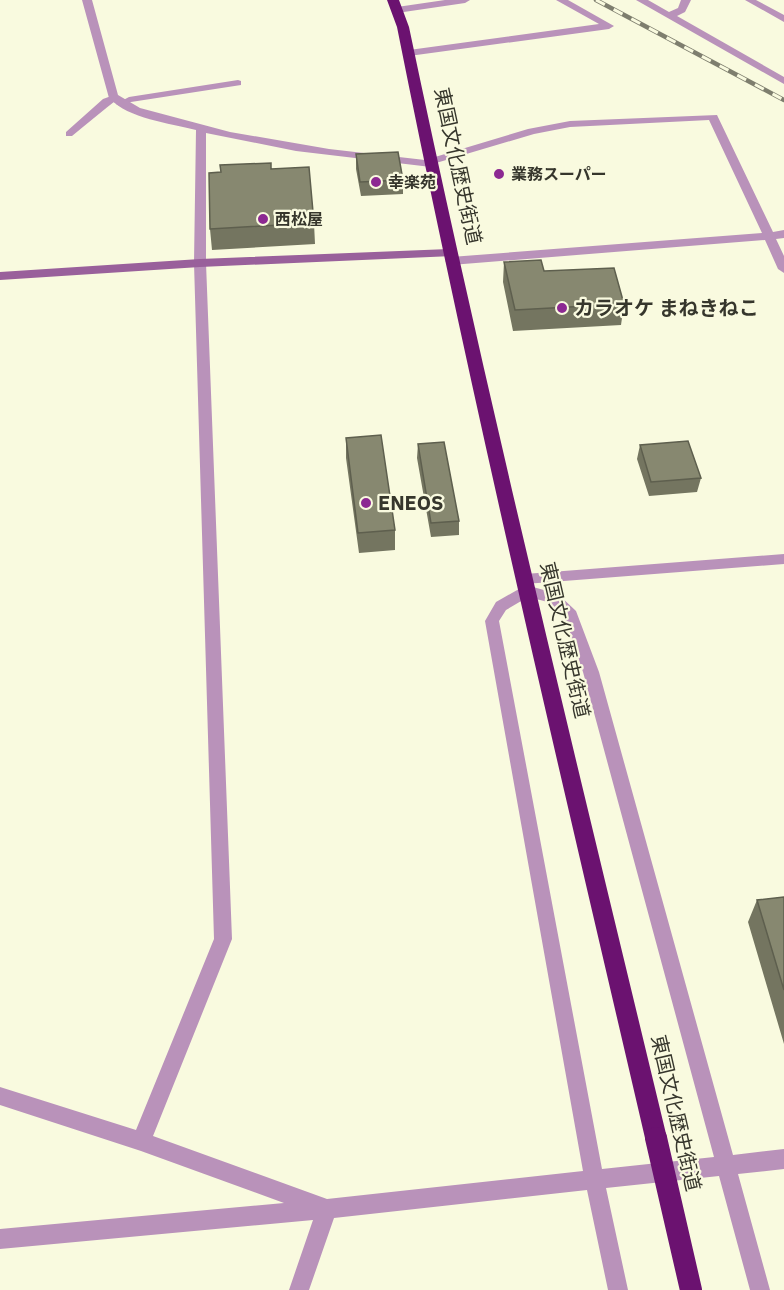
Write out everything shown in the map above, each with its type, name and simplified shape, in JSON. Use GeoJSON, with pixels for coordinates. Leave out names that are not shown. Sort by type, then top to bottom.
{"type":"FeatureCollection","features":[{"type":"Feature","properties":{"kind":"highway","name":"東国文化歴史街道"},"geometry":{"type":"LineString","coordinates":[[395,5],[409,53],[450,257],[525,585],[691,1290]]}},
{"type":"Feature","properties":{"kind":"street"},"geometry":{"type":"LineString","coordinates":[[87,0],[118,101],[201,129],[271,145],[431,163],[532,131],[570,124],[713,117],[784,269]]}},
{"type":"Feature","properties":{"kind":"street"},"geometry":{"type":"LineString","coordinates":[[395,5],[465,0]]}},
{"type":"Feature","properties":{"kind":"street"},"geometry":{"type":"LineString","coordinates":[[409,53],[609,26],[561,0]]}},
{"type":"Feature","properties":{"kind":"street"},"geometry":{"type":"LineString","coordinates":[[641,0],[784,81]]}},
{"type":"Feature","properties":{"kind":"street"},"geometry":{"type":"LineString","coordinates":[[669,16],[682,10],[686,0]]}},
{"type":"Feature","properties":{"kind":"street"},"geometry":{"type":"LineString","coordinates":[[141,1142],[223,939],[200,263],[201,129]]}},
{"type":"Feature","properties":{"kind":"street"},"geometry":{"type":"LineString","coordinates":[[0,276],[200,263],[450,257],[784,234]]}},
{"type":"Feature","properties":{"kind":"street"},"geometry":{"type":"LineString","coordinates":[[618,1290],[594,1179],[492,621],[501,606],[525,585],[784,559]]}},
{"type":"Feature","properties":{"kind":"street"},"geometry":{"type":"LineString","coordinates":[[525,585],[553,598],[571,615],[591,672],[760,1290]]}},
{"type":"Feature","properties":{"kind":"street"},"geometry":{"type":"LineString","coordinates":[[0,1096],[141,1142],[327,1209]]}},
{"type":"Feature","properties":{"kind":"street"},"geometry":{"type":"LineString","coordinates":[[0,1239],[327,1209],[594,1179],[728,1167],[784,1159]]}},
{"type":"Feature","properties":{"kind":"street"},"geometry":{"type":"LineString","coordinates":[[299,1290],[327,1209]]}},
{"type":"Feature","properties":{"kind":"lane"},"geometry":{"type":"LineString","coordinates":[[749,0],[784,19]]}},
{"type":"Feature","properties":{"kind":"lane"},"geometry":{"type":"LineString","coordinates":[[69,134],[106,101],[129,100],[238,83]]}},
{"type":"Feature","properties":{"kind":"building"},"geometry":{"type":"Polygon","coordinates":[[[398,152],[403,180],[360,182],[356,154],[398,152]]]}},
{"type":"Feature","properties":{"kind":"building"},"geometry":{"type":"Polygon","coordinates":[[[271,163],[271,169],[309,167],[314,223],[210,229],[209,173],[221,172],[220,165],[271,163]]]}},
{"type":"Feature","properties":{"kind":"building"},"geometry":{"type":"Polygon","coordinates":[[[541,260],[544,271],[614,268],[624,304],[515,310],[504,262],[541,260]]]}},
{"type":"Feature","properties":{"kind":"building"},"geometry":{"type":"Polygon","coordinates":[[[381,435],[395,530],[358,533],[346,438],[381,435]]]}},
{"type":"Feature","properties":{"kind":"building"},"geometry":{"type":"Polygon","coordinates":[[[688,441],[701,478],[651,482],[640,445],[688,441]]]}},
{"type":"Feature","properties":{"kind":"building"},"geometry":{"type":"Polygon","coordinates":[[[444,442],[459,521],[431,523],[418,444],[444,442]]]}},
{"type":"Feature","properties":{"kind":"building"},"geometry":{"type":"Polygon","coordinates":[[[784,897],[784,990],[757,900],[784,897]]]}},
{"type":"Feature","properties":{"kind":"railway"},"geometry":{"type":"LineString","coordinates":[[596,0],[784,100]]}},
{"type":"Feature","properties":{"kind":"place","name":"業務スーパー"},"geometry":{"type":"Point","coordinates":[499,174]}},
{"type":"Feature","properties":{"kind":"place","name":"幸楽苑"},"geometry":{"type":"Point","coordinates":[376,182]}},
{"type":"Feature","properties":{"kind":"place","name":"西松屋"},"geometry":{"type":"Point","coordinates":[263,219]}},
{"type":"Feature","properties":{"kind":"place","name":"カラオケ まねきねこ"},"geometry":{"type":"Point","coordinates":[562,308]}},
{"type":"Feature","properties":{"kind":"place","name":"ENEOS"},"geometry":{"type":"Point","coordinates":[366,503]}}]}
